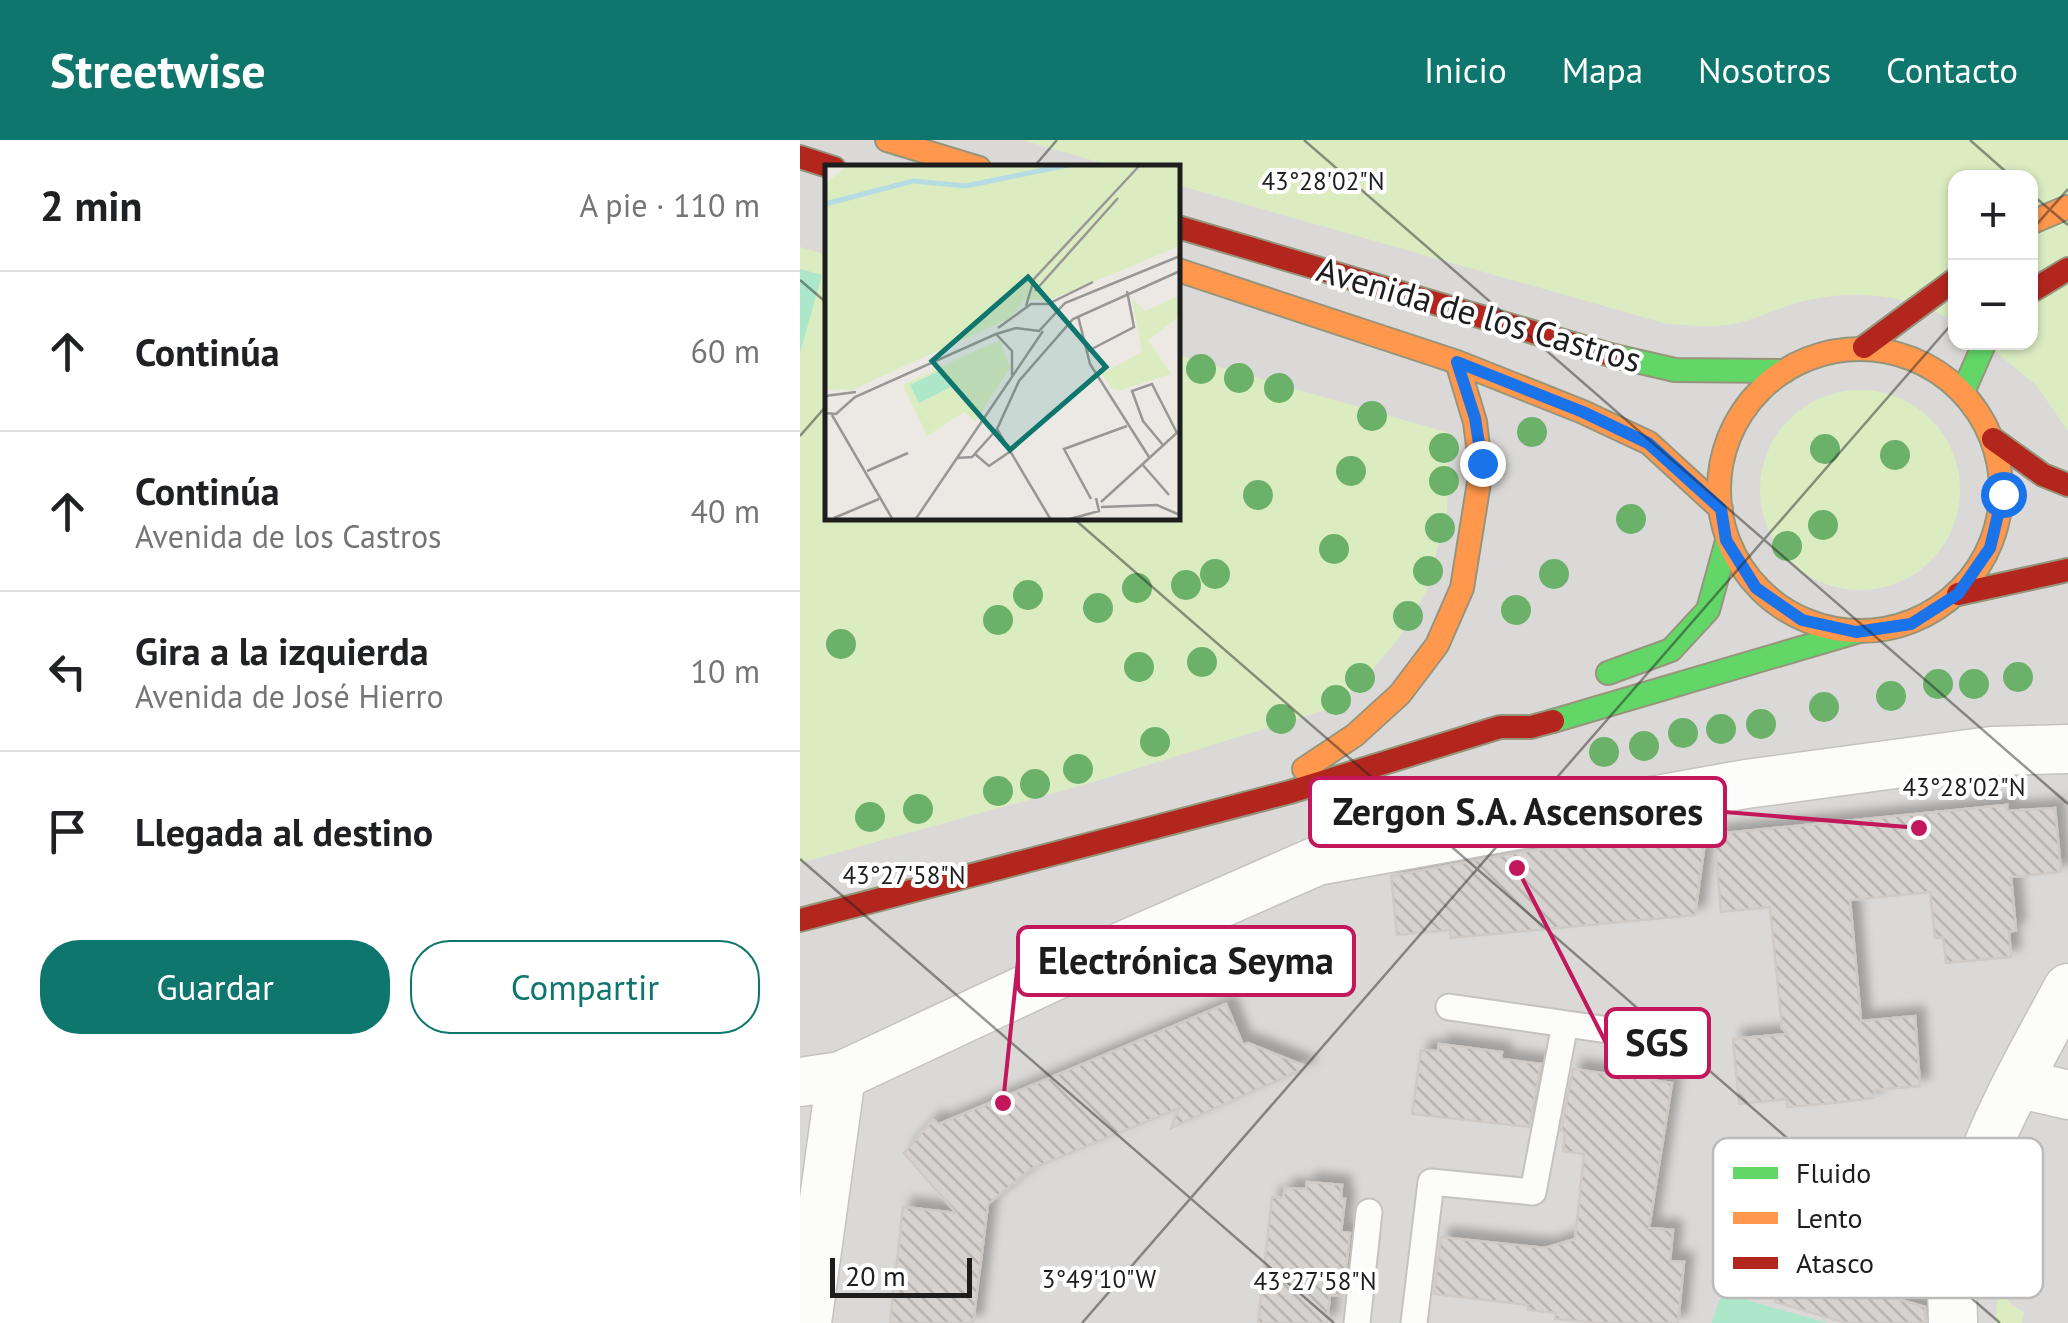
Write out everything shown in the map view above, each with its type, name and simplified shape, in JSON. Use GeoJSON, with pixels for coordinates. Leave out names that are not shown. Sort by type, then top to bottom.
{"type":"FeatureCollection","features":[{"type":"Feature","properties":{"kind":"main road"},"geometry":{"type":"LineString","coordinates":[[888,140],[969,165]]}},
{"type":"Feature","properties":{"kind":"main road"},"geometry":{"type":"LineString","coordinates":[[800,158],[825,165]]}},
{"type":"Feature","properties":{"kind":"main road"},"geometry":{"type":"LineString","coordinates":[[2038,220],[2068,207]]}},
{"type":"Feature","properties":{"kind":"main road","name":"Avenida de los Castros"},"geometry":{"type":"LineString","coordinates":[[1180,228],[1583,349],[1675,370],[1785,371]]}},
{"type":"Feature","properties":{"kind":"main road"},"geometry":{"type":"LineString","coordinates":[[2038,287],[2068,270]]}},
{"type":"Feature","properties":{"kind":"main road","name":"Avenida de los Castros"},"geometry":{"type":"LineString","coordinates":[[1180,271],[1457,362],[1583,412],[1648,443],[1721,509]]}},
{"type":"Feature","properties":{"kind":"main road"},"geometry":{"type":"LineString","coordinates":[[1864,347],[1948,285]]}},
{"type":"Feature","properties":{"kind":"main road"},"geometry":{"type":"LineString","coordinates":[[1856,632],[1802,620],[1756,588],[1726,540],[1716,486],[1729,431],[1761,386],[1808,356],[1864,347],[1918,360],[1963,392],[1993,439],[2043,475],[2068,485]]}},
{"type":"Feature","properties":{"kind":"main road"},"geometry":{"type":"LineString","coordinates":[[1963,392],[1981,350]]}},
{"type":"Feature","properties":{"kind":"main road"},"geometry":{"type":"LineString","coordinates":[[1246,802],[1337,750],[1376,720],[1434,650],[1462,588],[1482,463],[1475,418],[1457,362]]}},
{"type":"Feature","properties":{"kind":"main road"},"geometry":{"type":"LineString","coordinates":[[1958,594],[1990,548],[1995,530],[2003,494],[1993,439]]}},
{"type":"Feature","properties":{"kind":"main road"},"geometry":{"type":"LineString","coordinates":[[1580,683],[1670,650],[1708,610],[1726,540]]}},
{"type":"Feature","properties":{"kind":"main road"},"geometry":{"type":"LineString","coordinates":[[800,920],[1290,792],[1500,727],[1531,727],[1856,632],[1911,624],[1958,594],[2068,570]]}},
{"type":"Feature","properties":{"kind":"main road"},"geometry":{"type":"LineString","coordinates":[[1500,727],[1526,702]]}},
{"type":"Feature","properties":{"kind":"street"},"geometry":{"type":"LineString","coordinates":[[808,1323],[821,1079],[1318,861],[1746,784],[1991,750],[2068,750]]}},
{"type":"Feature","properties":{"kind":"street"},"geometry":{"type":"LineString","coordinates":[[1990,1138],[2068,988]]}},
{"type":"Feature","properties":{"kind":"street"},"geometry":{"type":"LineString","coordinates":[[2017,1083],[2068,1095]]}},
{"type":"Feature","properties":{"kind":"street"},"geometry":{"type":"LineString","coordinates":[[1953,1298],[1953,1323]]}},
{"type":"Feature","properties":{"kind":"lane"},"geometry":{"type":"LineString","coordinates":[[1449,1006],[1691,1042]]}},
{"type":"Feature","properties":{"kind":"lane"},"geometry":{"type":"LineString","coordinates":[[1414,1323],[1432,1182],[1533,1192],[1564,1024]]}},
{"type":"Feature","properties":{"kind":"lane"},"geometry":{"type":"LineString","coordinates":[[1357,1323],[1368,1212]]}},
{"type":"Feature","properties":{"kind":"shaded area"},"geometry":{"type":"Polygon","coordinates":[[[800,140],[2068,140],[2068,1323],[800,1323],[800,140]]]}},
{"type":"Feature","properties":{"kind":"green space"},"geometry":{"type":"Polygon","coordinates":[[[1022,140],[2068,140],[2068,431],[2036,385],[1994,350],[2038,350],[2038,170],[1948,170],[1948,318],[1902,300],[1843,295],[1796,303],[1738,323],[1702,326],[1667,324],[1180,186],[1180,165],[1109,165],[1022,140]]]}},
{"type":"Feature","properties":{"kind":"green space"},"geometry":{"type":"Polygon","coordinates":[[[800,247],[825,254],[825,520],[1180,520],[1180,356],[1449,433],[1447,512],[1426,592],[1398,639],[1335,707],[1090,783],[800,863],[800,247]]]}},
{"type":"Feature","properties":{"kind":"green space"},"geometry":{"type":"Polygon","coordinates":[[[800,269],[822,275],[800,353],[800,269]]]}},
{"type":"Feature","properties":{"kind":"green space"},"geometry":{"type":"Polygon","coordinates":[[[1860,390],[1898,397],[1931,419],[1953,452],[1960,490],[1953,528],[1931,561],[1898,583],[1860,590],[1822,583],[1789,561],[1767,528],[1760,490],[1767,452],[1789,419],[1822,397],[1860,390]]]}},
{"type":"Feature","properties":{"kind":"green space"},"geometry":{"type":"Polygon","coordinates":[[[1739,1298],[1828,1323],[1712,1323],[1719,1300],[1739,1298]]]}},
{"type":"Feature","properties":{"kind":"green space"},"geometry":{"type":"Polygon","coordinates":[[[1998,1298],[2007,1298],[2024,1312],[2022,1323],[1995,1323],[1998,1298]]]}},
{"type":"Feature","properties":{"kind":"building"},"geometry":{"type":"Polygon","coordinates":[[[2007,805],[2007,811],[2055,808],[2061,872],[2011,877],[2016,930],[2009,932],[2011,957],[1946,963],[1943,937],[1935,938],[1930,892],[1850,900],[1861,1021],[1915,1016],[1920,1086],[1874,1090],[1874,1098],[1833,1103],[1787,1107],[1787,1099],[1739,1104],[1733,1039],[1788,1034],[1782,1028],[1770,907],[1721,912],[1714,834],[2007,805]]]}},
{"type":"Feature","properties":{"kind":"building"},"geometry":{"type":"Polygon","coordinates":[[[1706,834],[1695,915],[1451,938],[1450,930],[1397,935],[1391,876],[1526,851],[1706,834]]]}},
{"type":"Feature","properties":{"kind":"building"},"geometry":{"type":"Polygon","coordinates":[[[1226,1004],[1243,1045],[1248,1043],[1308,1067],[1171,1128],[1179,1108],[1031,1169],[988,1204],[973,1323],[890,1323],[903,1207],[956,1213],[904,1153],[933,1120],[939,1124],[1226,1004]]]}},
{"type":"Feature","properties":{"kind":"building"},"geometry":{"type":"Polygon","coordinates":[[[1439,1044],[1502,1052],[1501,1059],[1541,1064],[1529,1127],[1412,1114],[1421,1050],[1438,1051],[1439,1044]]]}},
{"type":"Feature","properties":{"kind":"building"},"geometry":{"type":"Polygon","coordinates":[[[1573,1069],[1672,1083],[1649,1228],[1673,1230],[1670,1261],[1684,1262],[1678,1323],[1555,1319],[1556,1313],[1528,1310],[1528,1305],[1434,1294],[1441,1237],[1545,1248],[1575,1239],[1584,1154],[1563,1151],[1565,1132],[1561,1131],[1573,1069]]]}},
{"type":"Feature","properties":{"kind":"building"},"geometry":{"type":"Polygon","coordinates":[[[1307,1182],[1342,1185],[1341,1199],[1345,1199],[1341,1232],[1350,1233],[1343,1296],[1330,1295],[1327,1323],[1258,1323],[1272,1197],[1283,1198],[1285,1188],[1306,1189],[1307,1182]]]}},
{"type":"Feature","properties":{"kind":"building"},"geometry":{"type":"Polygon","coordinates":[[[1776,1298],[1894,1298],[1925,1307],[1926,1323],[1846,1323],[1775,1302],[1776,1298]]]}},
{"type":"Feature","properties":{"kind":"traffic: fast"},"geometry":{"type":"LineString","coordinates":[[1963,392],[1981,350]]}},
{"type":"Feature","properties":{"kind":"traffic: fast"},"geometry":{"type":"LineString","coordinates":[[1614,356],[1675,370],[1785,371]]}},
{"type":"Feature","properties":{"kind":"traffic: fast"},"geometry":{"type":"LineString","coordinates":[[1608,673],[1671,650],[1708,610],[1727,541]]}},
{"type":"Feature","properties":{"kind":"traffic: fast"},"geometry":{"type":"LineString","coordinates":[[1553,721],[1856,632]]}},
{"type":"Feature","properties":{"kind":"traffic: slow"},"geometry":{"type":"LineString","coordinates":[[887,140],[969,165]]}},
{"type":"Feature","properties":{"kind":"traffic: slow"},"geometry":{"type":"LineString","coordinates":[[2038,220],[2068,207]]}},
{"type":"Feature","properties":{"kind":"traffic: slow"},"geometry":{"type":"LineString","coordinates":[[1180,271],[1457,362],[1583,412],[1649,443],[1721,509]]}},
{"type":"Feature","properties":{"kind":"traffic: slow"},"geometry":{"type":"LineString","coordinates":[[1860,349],[1914,360],[1960,390],[1990,436],[2001,490],[1990,544],[1960,590],[1914,620],[1860,631],[1806,620],[1760,590],[1730,544],[1719,490],[1730,436],[1760,390],[1806,360],[1860,349]]}},
{"type":"Feature","properties":{"kind":"traffic: slow"},"geometry":{"type":"LineString","coordinates":[[1304,769],[1355,735],[1400,694],[1437,645],[1462,588],[1481,470],[1475,422],[1457,362]]}},
{"type":"Feature","properties":{"kind":"traffic: jam"},"geometry":{"type":"LineString","coordinates":[[800,157],[825,165]]}},
{"type":"Feature","properties":{"kind":"traffic: jam"},"geometry":{"type":"LineString","coordinates":[[1180,228],[1614,356]]}},
{"type":"Feature","properties":{"kind":"traffic: jam"},"geometry":{"type":"LineString","coordinates":[[2038,287],[2068,269]]}},
{"type":"Feature","properties":{"kind":"traffic: jam"},"geometry":{"type":"LineString","coordinates":[[1864,347],[1948,285]]}},
{"type":"Feature","properties":{"kind":"traffic: jam"},"geometry":{"type":"LineString","coordinates":[[1993,439],[2043,475],[2068,485]]}},
{"type":"Feature","properties":{"kind":"traffic: jam"},"geometry":{"type":"LineString","coordinates":[[1958,594],[2068,570]]}},
{"type":"Feature","properties":{"kind":"traffic: jam"},"geometry":{"type":"LineString","coordinates":[[800,920],[1290,792],[1500,727],[1531,727],[1553,721]]}},
{"type":"Feature","properties":{"kind":"place","name":"Zergon S.A. Ascensores"},"geometry":{"type":"Point","coordinates":[1919,828]}},
{"type":"Feature","properties":{"kind":"place","name":"SGS"},"geometry":{"type":"Point","coordinates":[1517,868]}},
{"type":"Feature","properties":{"kind":"place","name":"Electrónica Seyma"},"geometry":{"type":"Point","coordinates":[1003,1103]}},
{"type":"Feature","properties":{"kind":"route"},"geometry":{"type":"LineString","coordinates":[[1482,463],[1475,418],[1457,362],[1583,412],[1648,443],[1721,509],[1726,540],[1756,588],[1802,620],[1856,632],[1911,624],[1958,594],[1990,548],[2003,494]]}}]}
